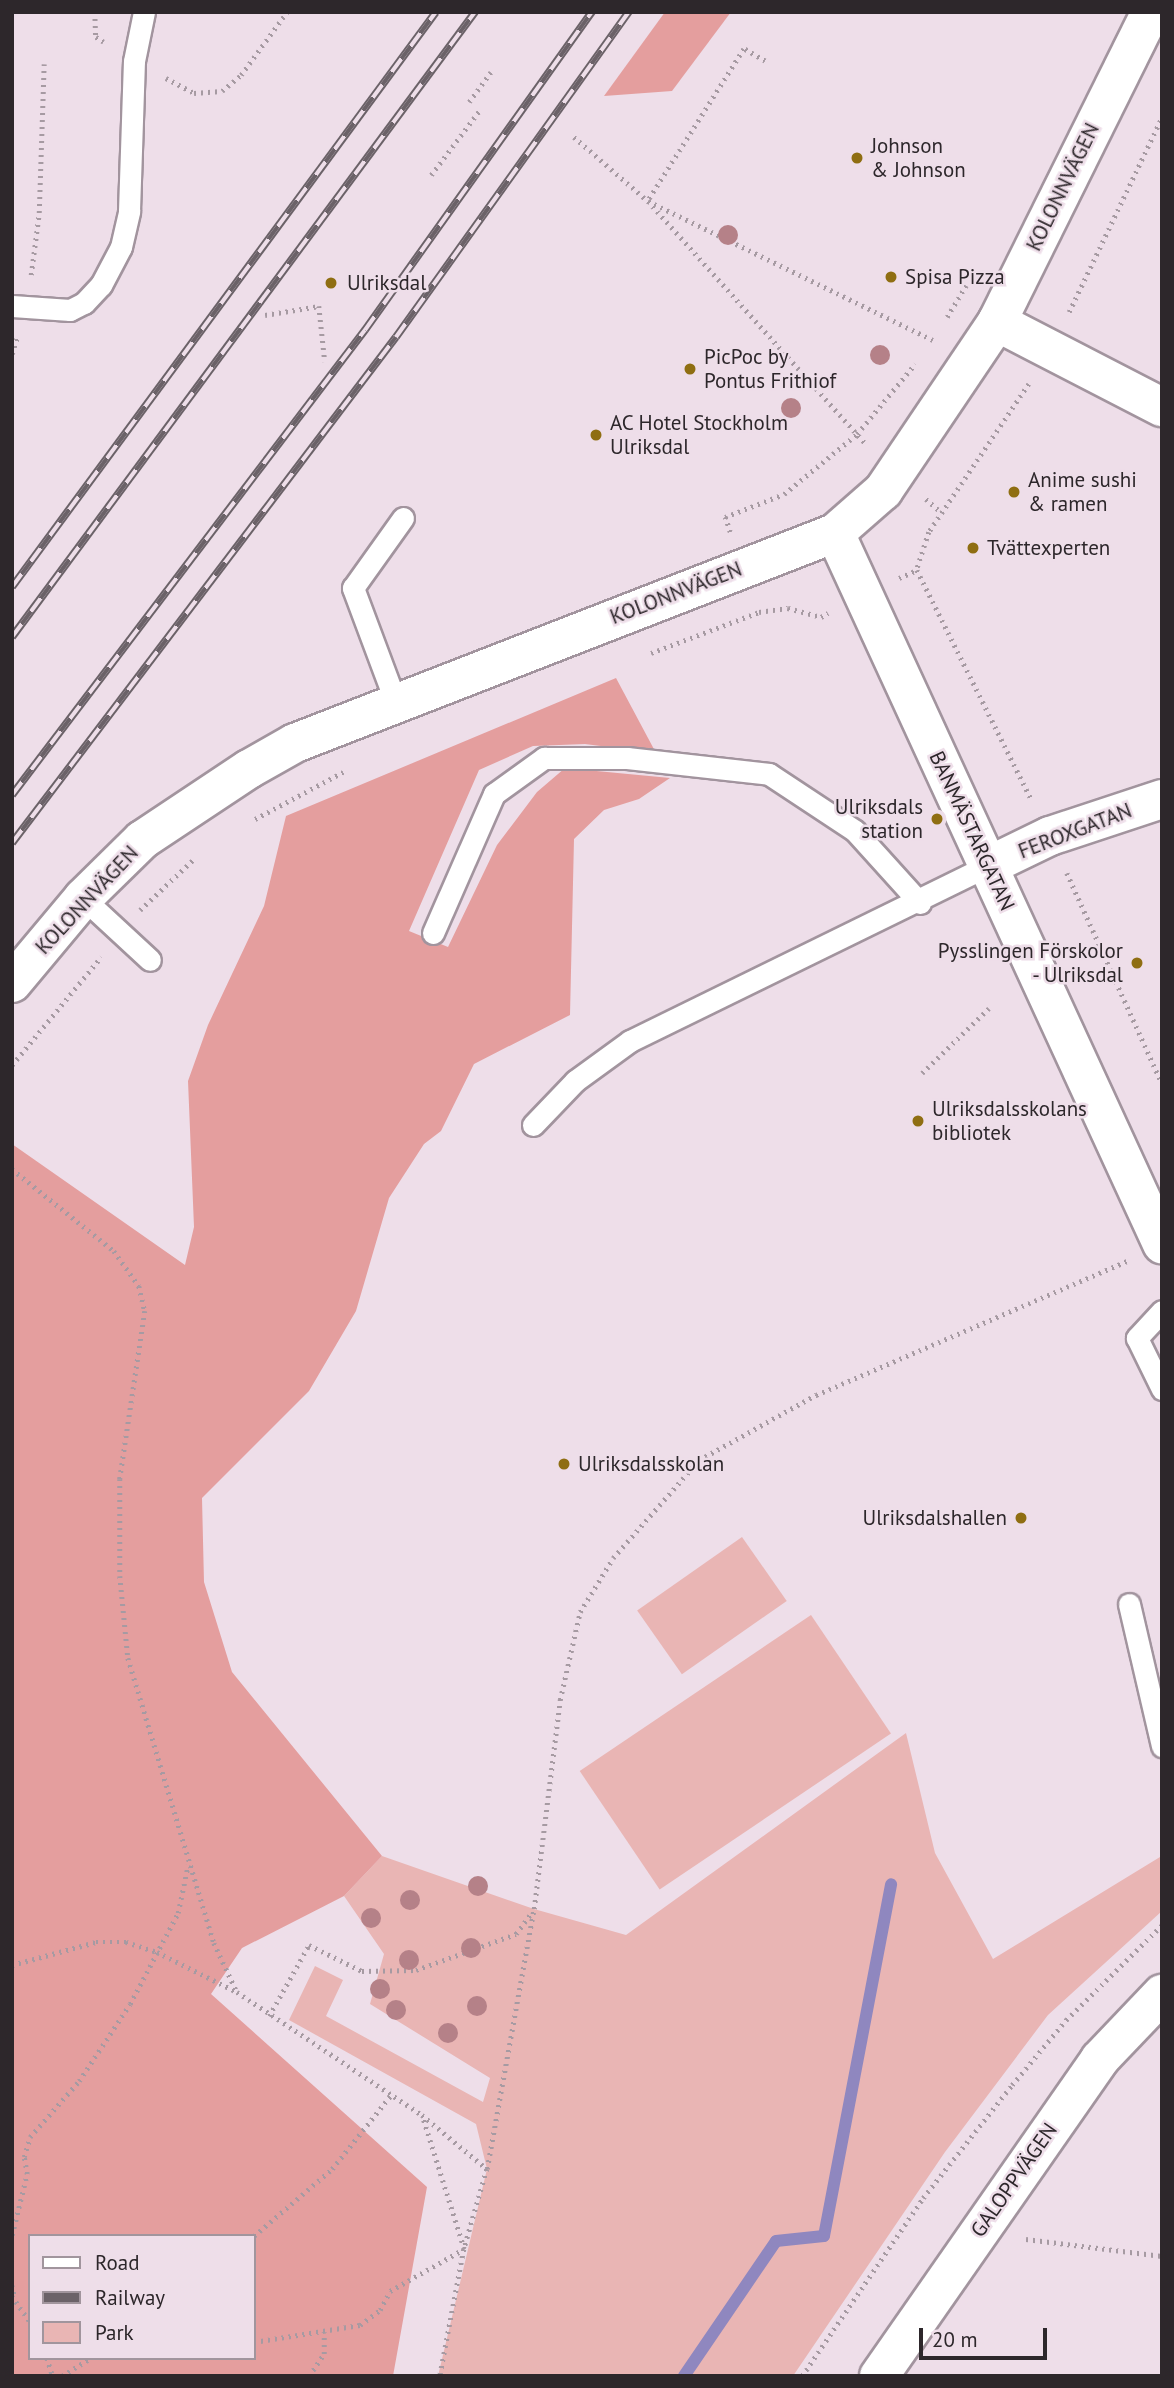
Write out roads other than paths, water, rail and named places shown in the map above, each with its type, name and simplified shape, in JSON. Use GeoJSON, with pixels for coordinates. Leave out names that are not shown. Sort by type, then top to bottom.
{"type":"FeatureCollection","features":[{"type":"Feature","properties":{"kind":"street","name":"KOLONNVÄGEN"},"geometry":{"type":"LineString","coordinates":[[12,983],[83,898],[142,840],[249,769],[295,743],[835,533],[899,474],[997,322],[1151,26]]}},
{"type":"Feature","properties":{"kind":"street"},"geometry":{"type":"LineString","coordinates":[[997,322],[1162,407]]}},
{"type":"Feature","properties":{"kind":"street","name":"BANMÄSTARGATAN"},"geometry":{"type":"LineString","coordinates":[[835,533],[988,866],[1153,1200],[1151,1249]]}},
{"type":"Feature","properties":{"kind":"street","name":"FEROXGATAN"},"geometry":{"type":"LineString","coordinates":[[988,866],[1050,836],[1162,799]]}},
{"type":"Feature","properties":{"kind":"street","name":"GALOPPVÄGEN"},"geometry":{"type":"LineString","coordinates":[[879,2376],[982,2224],[1100,2059],[1162,1994]]}},
{"type":"Feature","properties":{"kind":"lane"},"geometry":{"type":"LineString","coordinates":[[19,306],[70,310],[83,303],[101,285],[121,247],[129,211],[134,61],[144,12]]}},
{"type":"Feature","properties":{"kind":"lane"},"geometry":{"type":"LineString","coordinates":[[396,703],[353,588],[403,518]]}},
{"type":"Feature","properties":{"kind":"lane"},"geometry":{"type":"LineString","coordinates":[[433,933],[494,794],[544,758],[627,758],[769,774],[855,831],[920,903]]}},
{"type":"Feature","properties":{"kind":"lane"},"geometry":{"type":"LineString","coordinates":[[533,1125],[575,1081],[630,1041],[920,903],[988,866]]}},
{"type":"Feature","properties":{"kind":"lane"},"geometry":{"type":"LineString","coordinates":[[83,898],[150,960]]}},
{"type":"Feature","properties":{"kind":"lane"},"geometry":{"type":"LineString","coordinates":[[1162,1311],[1138,1338],[1162,1389]]}},
{"type":"Feature","properties":{"kind":"lane"},"geometry":{"type":"LineString","coordinates":[[1129,1604],[1162,1746]]}},
{"type":"Feature","properties":{"kind":"waterway"},"geometry":{"type":"LineString","coordinates":[[684,2376],[776,2241],[824,2236],[891,1884]]}},
{"type":"Feature","properties":{"kind":"railway"},"geometry":{"type":"LineString","coordinates":[[12,587],[436,12]]}},
{"type":"Feature","properties":{"kind":"railway"},"geometry":{"type":"LineString","coordinates":[[12,637],[475,12]]}},
{"type":"Feature","properties":{"kind":"railway"},"geometry":{"type":"LineString","coordinates":[[12,795],[365,330],[592,12]]}},
{"type":"Feature","properties":{"kind":"railway"},"geometry":{"type":"LineString","coordinates":[[12,843],[396,337],[629,12]]}},
{"type":"Feature","properties":{"kind":"place","name":"Johnson & Johnson"},"geometry":{"type":"Point","coordinates":[857,158]}},
{"type":"Feature","properties":{"kind":"place","name":"Spisa Pizza"},"geometry":{"type":"Point","coordinates":[891,277]}},
{"type":"Feature","properties":{"kind":"place","name":"Ulriksdal"},"geometry":{"type":"Point","coordinates":[331,283]}},
{"type":"Feature","properties":{"kind":"place","name":"PicPoc by Pontus Frithiof"},"geometry":{"type":"Point","coordinates":[690,369]}},
{"type":"Feature","properties":{"kind":"place","name":"AC Hotel Stockholm Ulriksdal"},"geometry":{"type":"Point","coordinates":[596,435]}},
{"type":"Feature","properties":{"kind":"place","name":"Anime sushi & ramen"},"geometry":{"type":"Point","coordinates":[1014,492]}},
{"type":"Feature","properties":{"kind":"place","name":"Tvättexperten"},"geometry":{"type":"Point","coordinates":[973,548]}},
{"type":"Feature","properties":{"kind":"place","name":"Ulriksdals station"},"geometry":{"type":"Point","coordinates":[937,819]}},
{"type":"Feature","properties":{"kind":"place","name":"Pysslingen Förskolor - Ulriksdal"},"geometry":{"type":"Point","coordinates":[1137,963]}},
{"type":"Feature","properties":{"kind":"place","name":"Ulriksdalsskolans bibliotek"},"geometry":{"type":"Point","coordinates":[918,1121]}},
{"type":"Feature","properties":{"kind":"place","name":"Ulriksdalsskolan"},"geometry":{"type":"Point","coordinates":[564,1464]}},
{"type":"Feature","properties":{"kind":"place","name":"Ulriksdalshallen"},"geometry":{"type":"Point","coordinates":[1021,1518]}}]}
